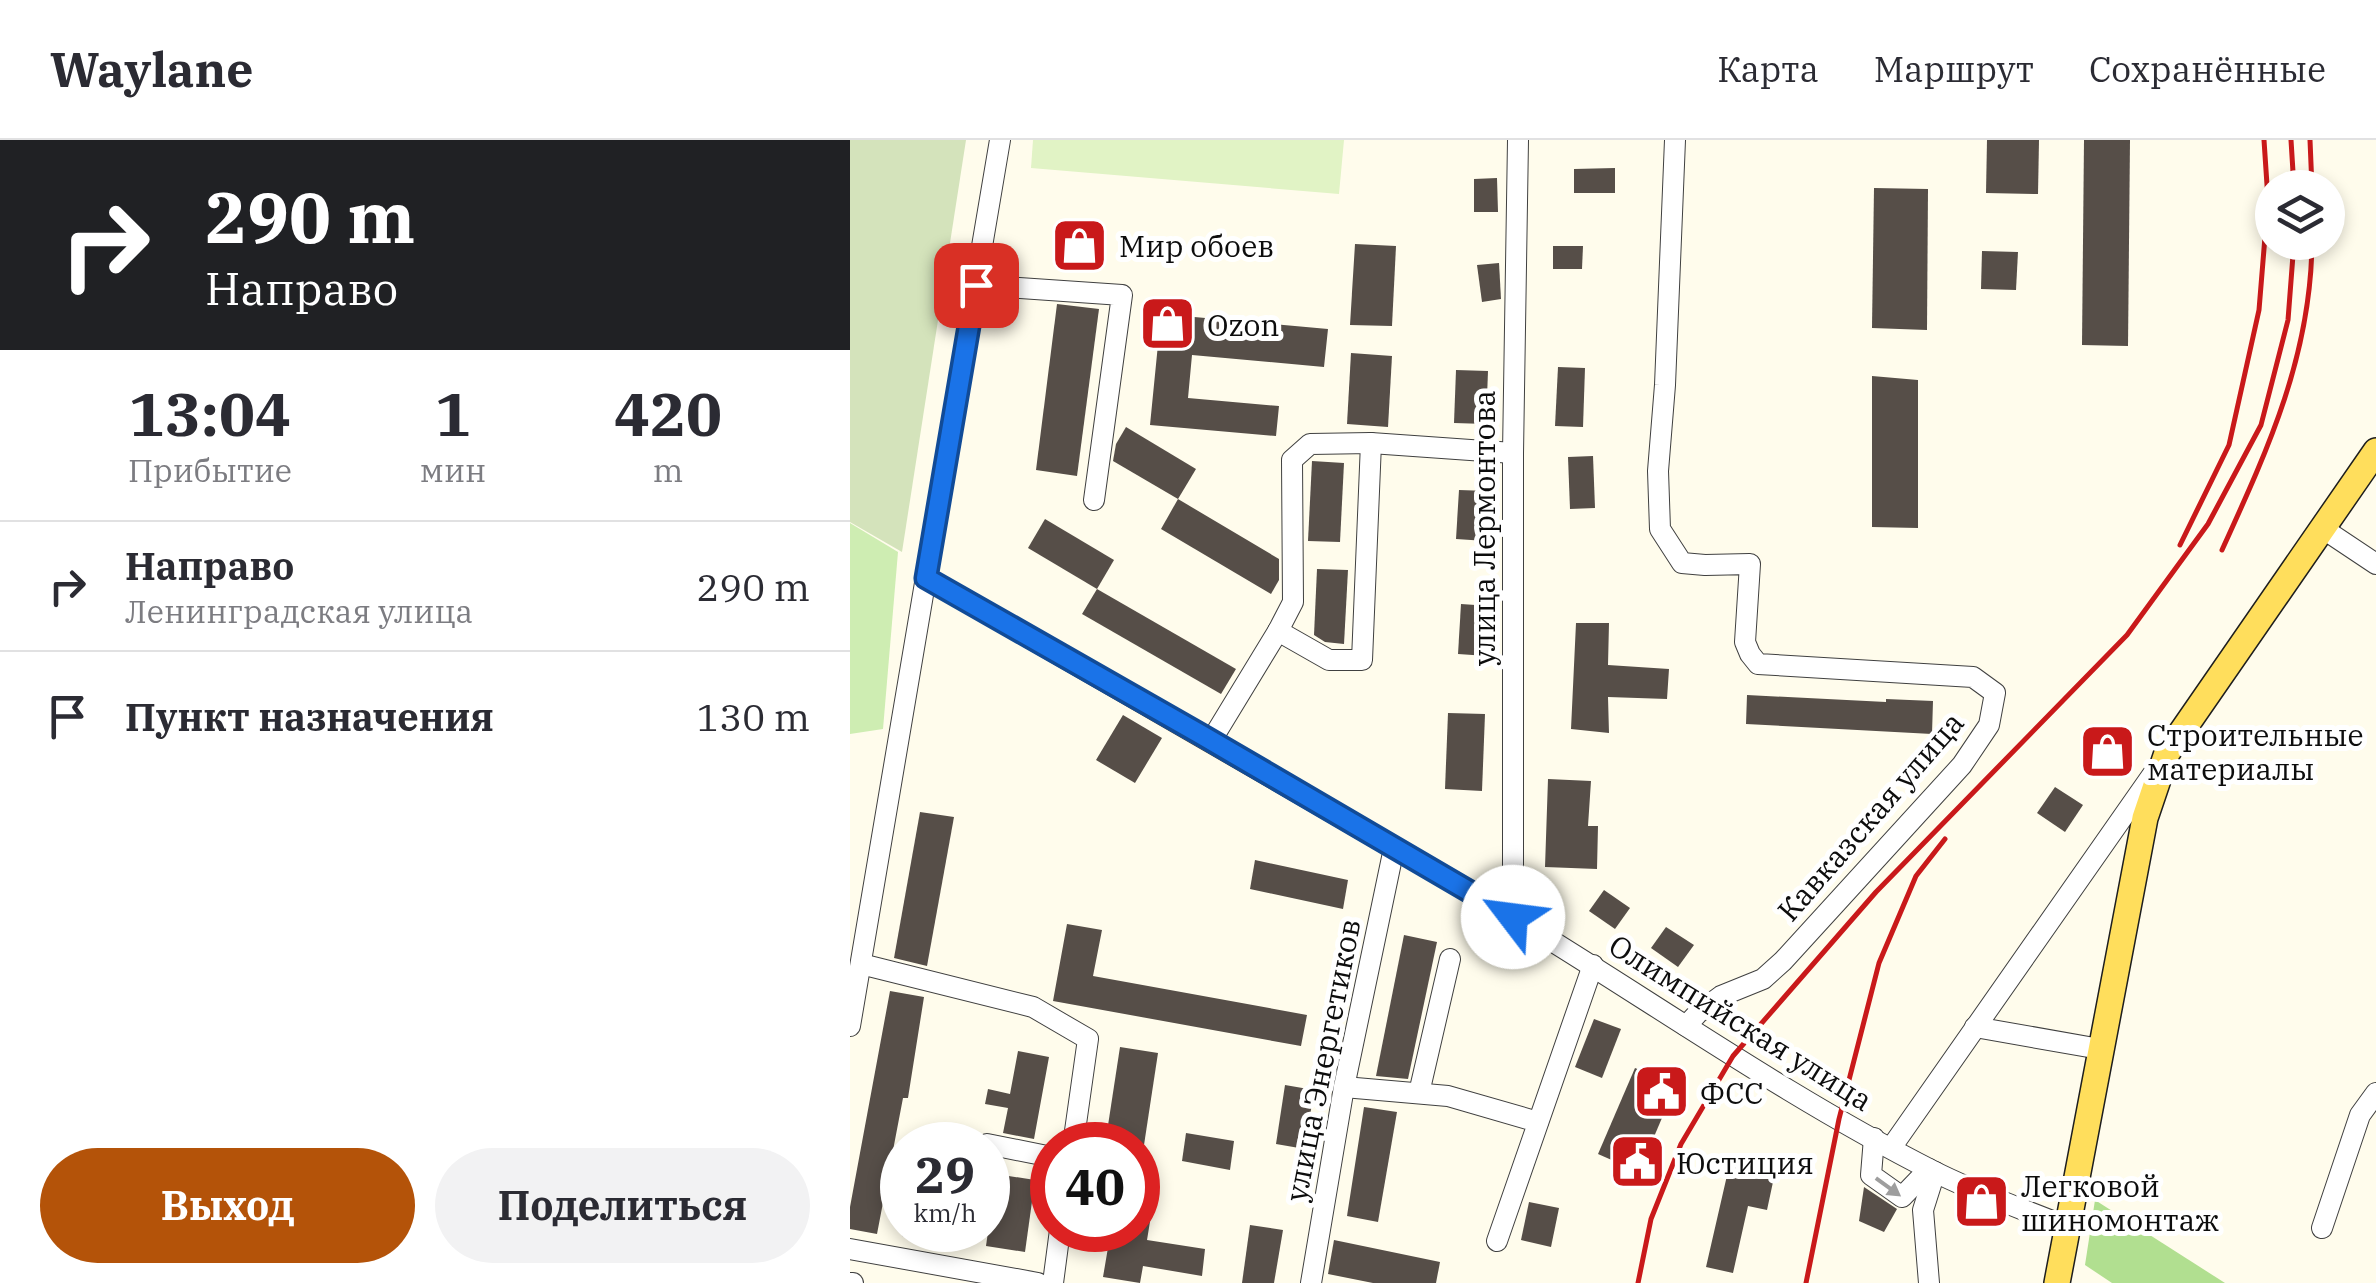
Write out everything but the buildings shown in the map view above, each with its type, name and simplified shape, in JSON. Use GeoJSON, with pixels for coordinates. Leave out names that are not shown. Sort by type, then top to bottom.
{"type":"FeatureCollection","features":[{"type":"Feature","properties":{"kind":"main road"},"geometry":{"type":"LineString","coordinates":[[2057,1283],[2145,818],[2167,753],[2376,451]]}},
{"type":"Feature","properties":{"kind":"street"},"geometry":{"type":"LineString","coordinates":[[850,1026],[1000,140]]}},
{"type":"Feature","properties":{"kind":"street","name":"улица Лермонтова"},"geometry":{"type":"LineString","coordinates":[[1513,917],[1518,140]]}},
{"type":"Feature","properties":{"kind":"street","name":"Кавказская улица"},"geometry":{"type":"LineString","coordinates":[[1675,140],[1658,471],[1660,528],[1682,563],[1750,564],[1745,642],[1758,664],[1973,677],[1996,694],[1989,725],[1962,765],[1783,961],[1763,979],[1721,996],[1686,1026]]}},
{"type":"Feature","properties":{"kind":"street"},"geometry":{"type":"LineString","coordinates":[[976,285],[1122,295],[1094,500]]}},
{"type":"Feature","properties":{"kind":"street"},"geometry":{"type":"LineString","coordinates":[[1211,741],[1293,602],[1292,460],[1310,444],[1370,443],[1513,453]]}},
{"type":"Feature","properties":{"kind":"street"},"geometry":{"type":"LineString","coordinates":[[1278,631],[1329,660],[1362,660],[1370,443]]}},
{"type":"Feature","properties":{"kind":"street"},"geometry":{"type":"LineString","coordinates":[[2322,528],[2376,564]]}},
{"type":"Feature","properties":{"kind":"street","name":"Олимпийская улица"},"geometry":{"type":"LineString","coordinates":[[926,578],[1513,917],[1733,1056],[1882,1143],[1932,1170],[2067,1227]]}},
{"type":"Feature","properties":{"kind":"street"},"geometry":{"type":"LineString","coordinates":[[1932,1170],[1902,1197],[1872,1175],[1882,1143],[1974,1027],[2167,753]]}},
{"type":"Feature","properties":{"kind":"street","name":"улица Энергетиков"},"geometry":{"type":"LineString","coordinates":[[1311,1283],[1344,1087],[1394,848]]}},
{"type":"Feature","properties":{"kind":"street"},"geometry":{"type":"LineString","coordinates":[[850,906],[871,901]]}},
{"type":"Feature","properties":{"kind":"street"},"geometry":{"type":"LineString","coordinates":[[1419,1094],[1450,958]]}},
{"type":"Feature","properties":{"kind":"street"},"geometry":{"type":"LineString","coordinates":[[860,964],[1033,1006],[1088,1039],[1076,1122]]}},
{"type":"Feature","properties":{"kind":"street"},"geometry":{"type":"LineString","coordinates":[[1498,1241],[1593,965]]}},
{"type":"Feature","properties":{"kind":"street"},"geometry":{"type":"LineString","coordinates":[[1974,1027],[2100,1049]]}},
{"type":"Feature","properties":{"kind":"street"},"geometry":{"type":"LineString","coordinates":[[1344,1087],[1448,1096],[1538,1122]]}},
{"type":"Feature","properties":{"kind":"street"},"geometry":{"type":"LineString","coordinates":[[2322,1228],[2360,1115],[2376,1092]]}},
{"type":"Feature","properties":{"kind":"street"},"geometry":{"type":"LineString","coordinates":[[1929,1283],[1923,1210],[1932,1170]]}},
{"type":"Feature","properties":{"kind":"street"},"geometry":{"type":"LineString","coordinates":[[850,1249],[1038,1283]]}},
{"type":"Feature","properties":{"kind":"street"},"geometry":{"type":"LineString","coordinates":[[1052,1283],[1057,1252]]}},
{"type":"Feature","properties":{"kind":"green space"},"geometry":{"type":"Polygon","coordinates":[[[850,140],[966,140],[902,552],[850,522],[850,140]]]}},
{"type":"Feature","properties":{"kind":"green space"},"geometry":{"type":"Polygon","coordinates":[[[1033,140],[1344,140],[1339,194],[1031,168],[1033,140]]]}},
{"type":"Feature","properties":{"kind":"green space"},"geometry":{"type":"Polygon","coordinates":[[[850,523],[898,552],[883,729],[850,734],[850,523]]]}},
{"type":"Feature","properties":{"kind":"green space"},"geometry":{"type":"Polygon","coordinates":[[[2095,1200],[2225,1283],[2112,1283],[2085,1265],[2095,1200]]]}},
{"type":"Feature","properties":{"kind":"railway"},"geometry":{"type":"LineString","coordinates":[[2180,545],[2229,445],[2259,310],[2268,200],[2264,140]]}},
{"type":"Feature","properties":{"kind":"railway"},"geometry":{"type":"LineString","coordinates":[[2291,140],[2293,170]]}},
{"type":"Feature","properties":{"kind":"railway"},"geometry":{"type":"LineString","coordinates":[[2310,140],[2311,170]]}},
{"type":"Feature","properties":{"kind":"railway"},"geometry":{"type":"LineString","coordinates":[[1638,1283],[1651,1219],[1681,1144],[1733,1056],[1876,892],[2127,635],[2208,524],[2261,425],[2288,320],[2293,260]]}},
{"type":"Feature","properties":{"kind":"railway"},"geometry":{"type":"LineString","coordinates":[[2222,550],[2284,401],[2304,324],[2311,260]]}},
{"type":"Feature","properties":{"kind":"railway"},"geometry":{"type":"LineString","coordinates":[[1806,1283],[1839,1119],[1879,963],[1916,876],[1945,839]]}},
{"type":"Feature","properties":{"kind":"place","name":"Мир обоев"},"geometry":{"type":"Point","coordinates":[1080,245]}},
{"type":"Feature","properties":{"kind":"place","name":"Ozon"},"geometry":{"type":"Point","coordinates":[1168,324]}},
{"type":"Feature","properties":{"kind":"place","name":"Строительные материалы"},"geometry":{"type":"Point","coordinates":[2108,751]}},
{"type":"Feature","properties":{"kind":"place","name":"ФСС"},"geometry":{"type":"Point","coordinates":[1661,1092]}},
{"type":"Feature","properties":{"kind":"place","name":"Юстиция"},"geometry":{"type":"Point","coordinates":[1637,1162]}},
{"type":"Feature","properties":{"kind":"place","name":"Легковой шиномонтаж"},"geometry":{"type":"Point","coordinates":[1982,1202]}},
{"type":"Feature","properties":{"kind":"route"},"geometry":{"type":"LineString","coordinates":[[976,285],[926,578],[1513,917]]}}]}
